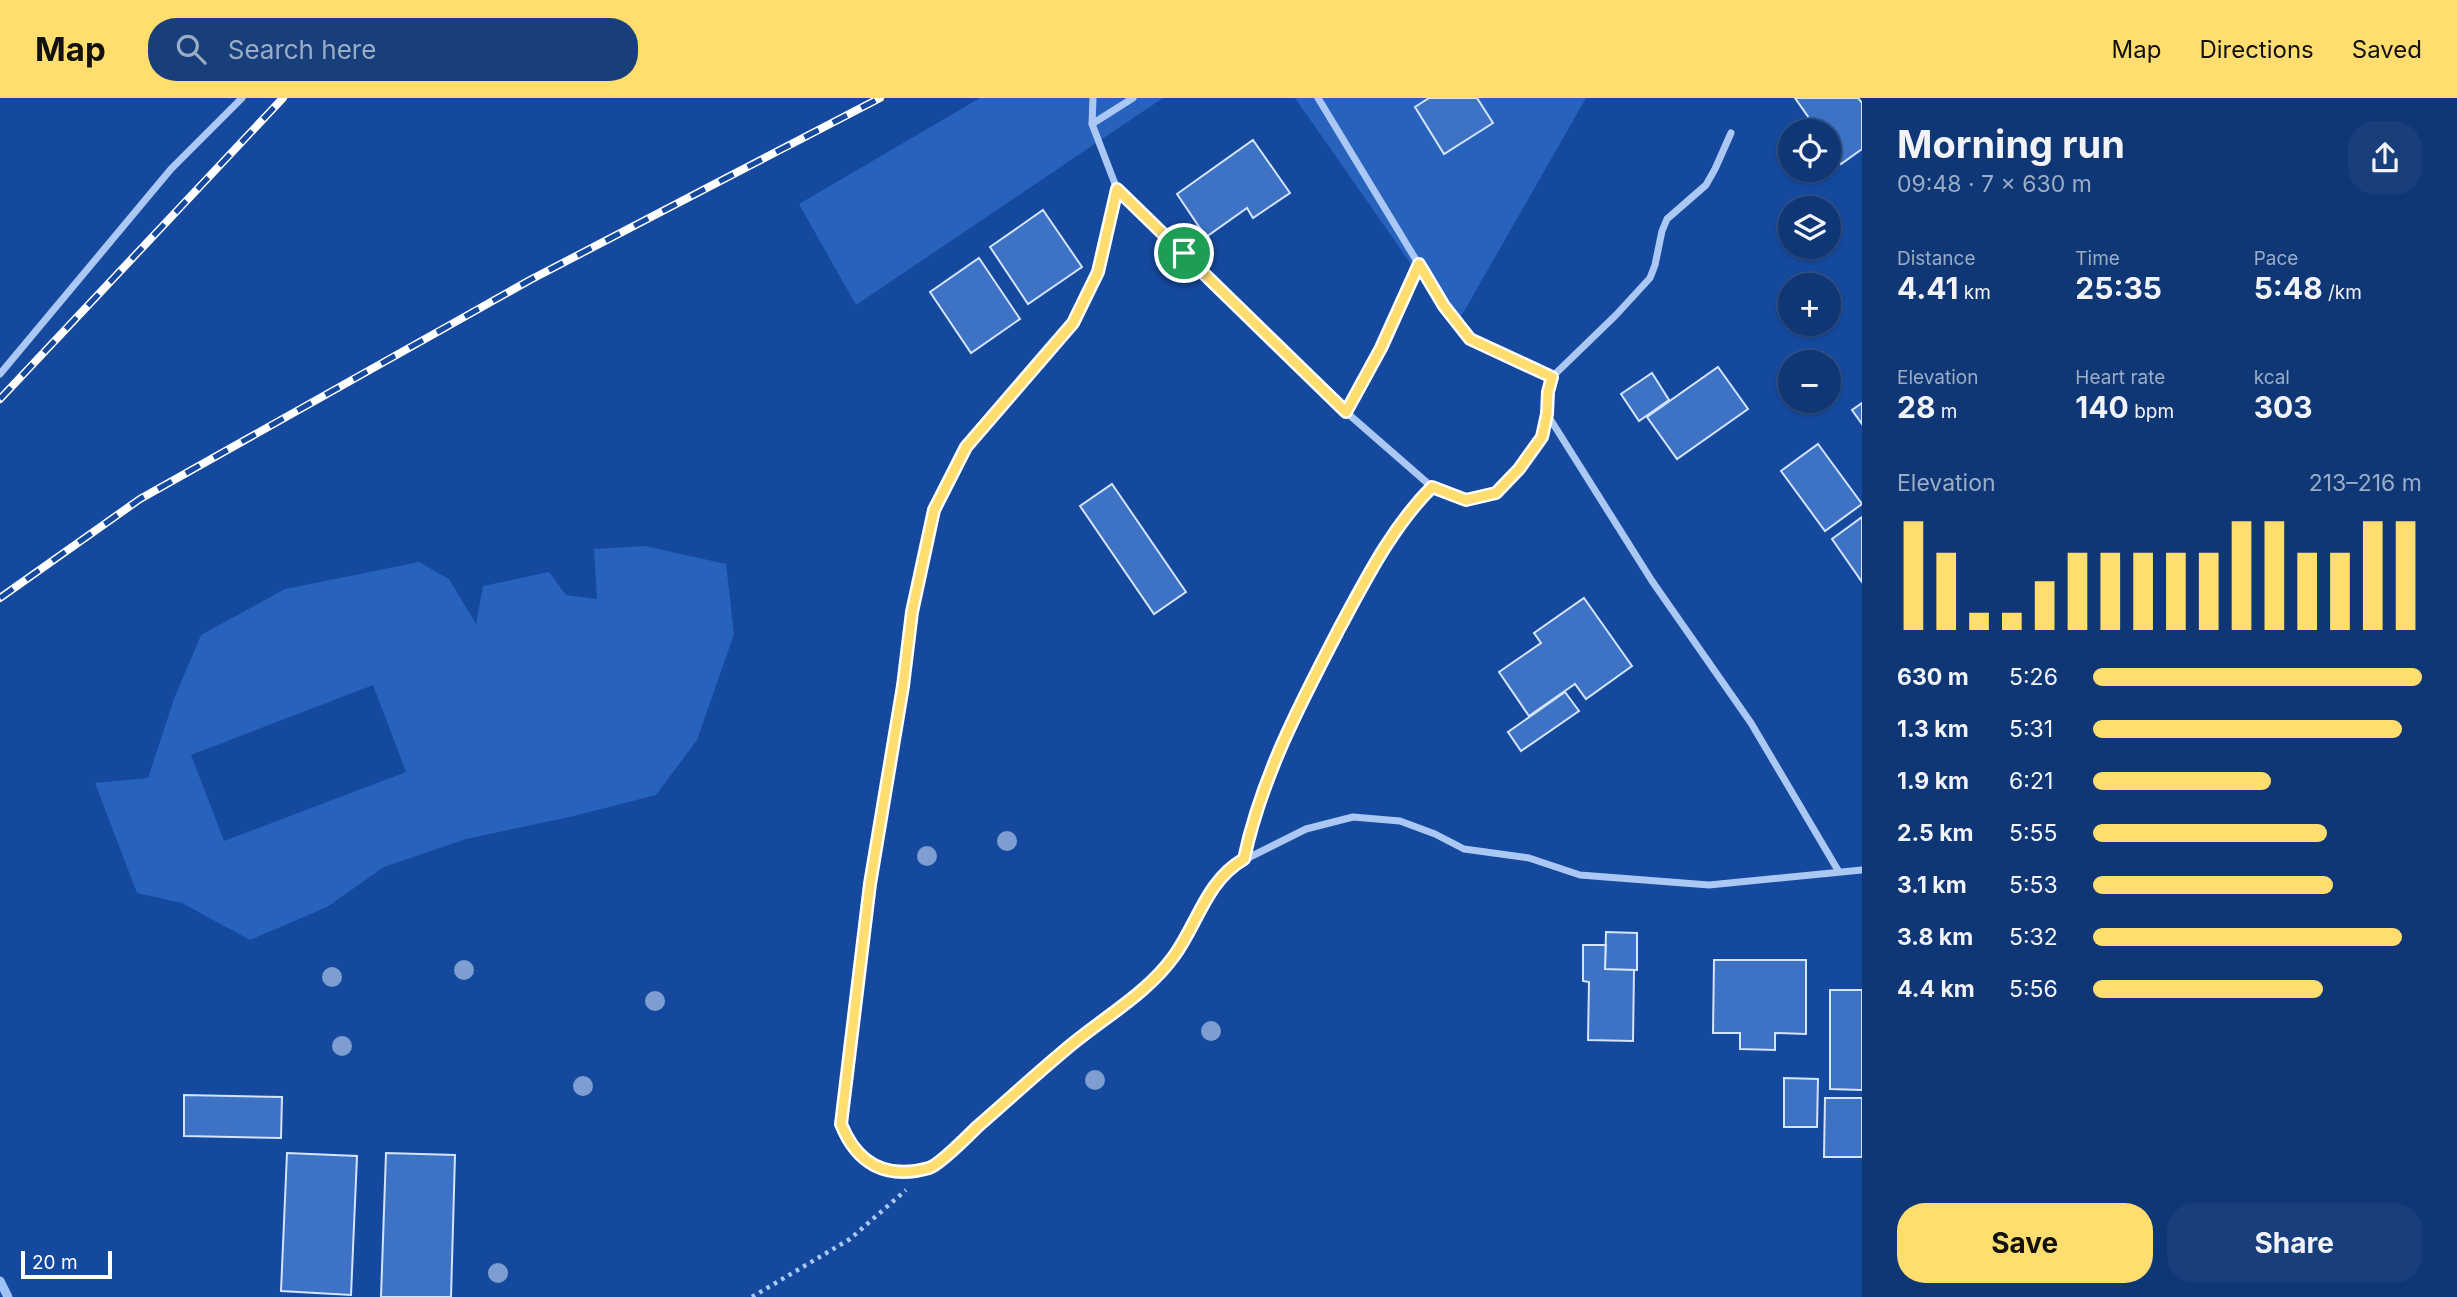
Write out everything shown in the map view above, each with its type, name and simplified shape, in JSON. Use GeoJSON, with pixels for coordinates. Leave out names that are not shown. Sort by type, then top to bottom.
{"type":"FeatureCollection","features":[{"type":"Feature","properties":{"kind":"street"},"geometry":{"type":"LineString","coordinates":[[0,374],[171,169],[242,98]]}},
{"type":"Feature","properties":{"kind":"street"},"geometry":{"type":"LineString","coordinates":[[1093,98],[1092,124],[1117,189],[1346,412],[1432,487],[1466,500],[1496,493],[1519,469],[1542,437],[1552,377],[1650,278],[1656,265],[1662,230],[1667,219],[1706,186],[1731,134]]}},
{"type":"Feature","properties":{"kind":"street"},"geometry":{"type":"LineString","coordinates":[[1092,124],[1133,98]]}},
{"type":"Feature","properties":{"kind":"street"},"geometry":{"type":"LineString","coordinates":[[1318,98],[1444,306],[1470,339],[1552,377]]}},
{"type":"Feature","properties":{"kind":"street"},"geometry":{"type":"LineString","coordinates":[[1117,189],[1098,272],[1073,323],[966,447],[934,510],[912,612],[903,686],[870,884],[841,1124],[847,1139],[860,1154],[877,1168],[891,1172],[932,1168],[1066,1049],[1148,985],[1174,956],[1217,881],[1230,867],[1306,829],[1353,817],[1400,821],[1435,834],[1464,849],[1529,859],[1580,875],[1709,885],[1862,870]]}},
{"type":"Feature","properties":{"kind":"street"},"geometry":{"type":"LineString","coordinates":[[1346,412],[1381,348],[1419,264]]}},
{"type":"Feature","properties":{"kind":"street"},"geometry":{"type":"LineString","coordinates":[[1547,414],[1652,582],[1751,723],[1839,872]]}},
{"type":"Feature","properties":{"kind":"street"},"geometry":{"type":"LineString","coordinates":[[1244,859],[1251,827],[1265,786],[1307,690],[1364,583],[1397,528],[1432,487]]}},
{"type":"Feature","properties":{"kind":"path"},"geometry":{"type":"LineString","coordinates":[[752,1297],[850,1239],[932,1168]]}},
{"type":"Feature","properties":{"kind":"shaded area"},"geometry":{"type":"Polygon","coordinates":[[[980,98],[1163,98],[856,305],[799,204],[980,98]]]}},
{"type":"Feature","properties":{"kind":"shaded area"},"geometry":{"type":"Polygon","coordinates":[[[1295,98],[1586,98],[1455,327],[1295,98]]]}},
{"type":"Feature","properties":{"kind":"shaded area"},"geometry":{"type":"Polygon","coordinates":[[[645,546],[726,564],[734,634],[697,740],[656,795],[466,839],[384,867],[327,907],[250,940],[182,903],[137,893],[95,783],[148,778],[174,699],[201,635],[285,589],[419,562],[449,579],[476,624],[483,586],[549,572],[566,595],[597,599],[594,549],[645,546]],[[373,685],[191,755],[224,841],[406,772],[373,685]]]}},
{"type":"Feature","properties":{"kind":"building"},"geometry":{"type":"Polygon","coordinates":[[[1429,98],[1477,98],[1493,123],[1444,154],[1415,107],[1429,98]]]}},
{"type":"Feature","properties":{"kind":"building"},"geometry":{"type":"Polygon","coordinates":[[[1795,98],[1858,98],[1862,103],[1862,149],[1841,164],[1841,119],[1810,119],[1795,98]]]}},
{"type":"Feature","properties":{"kind":"building"},"geometry":{"type":"Polygon","coordinates":[[[1253,140],[1290,193],[1253,218],[1247,208],[1206,237],[1177,194],[1253,140]]]}},
{"type":"Feature","properties":{"kind":"building"},"geometry":{"type":"Polygon","coordinates":[[[1043,210],[1082,267],[1028,304],[990,247],[1043,210]]]}},
{"type":"Feature","properties":{"kind":"building"},"geometry":{"type":"Polygon","coordinates":[[[979,258],[1020,319],[971,353],[930,292],[979,258]]]}},
{"type":"Feature","properties":{"kind":"building"},"geometry":{"type":"Polygon","coordinates":[[[1718,367],[1748,409],[1677,459],[1647,417],[1718,367]]]}},
{"type":"Feature","properties":{"kind":"building"},"geometry":{"type":"Polygon","coordinates":[[[1652,373],[1669,400],[1639,421],[1621,394],[1652,373]]]}},
{"type":"Feature","properties":{"kind":"building"},"geometry":{"type":"Polygon","coordinates":[[[1862,403],[1862,424],[1852,410],[1862,403]]]}},
{"type":"Feature","properties":{"kind":"building"},"geometry":{"type":"Polygon","coordinates":[[[1818,444],[1862,504],[1825,531],[1781,471],[1818,444]]]}},
{"type":"Feature","properties":{"kind":"building"},"geometry":{"type":"Polygon","coordinates":[[[1112,484],[1186,592],[1154,614],[1080,506],[1112,484]]]}},
{"type":"Feature","properties":{"kind":"building"},"geometry":{"type":"Polygon","coordinates":[[[1862,517],[1862,582],[1832,539],[1862,517]]]}},
{"type":"Feature","properties":{"kind":"building"},"geometry":{"type":"Polygon","coordinates":[[[1584,598],[1632,666],[1586,699],[1575,684],[1529,716],[1499,672],[1541,643],[1534,633],[1584,598]]]}},
{"type":"Feature","properties":{"kind":"building"},"geometry":{"type":"Polygon","coordinates":[[[1565,692],[1579,711],[1521,751],[1508,732],[1565,692]]]}},
{"type":"Feature","properties":{"kind":"building"},"geometry":{"type":"Polygon","coordinates":[[[1606,932],[1637,933],[1637,970],[1605,969],[1606,932]]]}},
{"type":"Feature","properties":{"kind":"building"},"geometry":{"type":"Polygon","coordinates":[[[1583,945],[1606,945],[1605,969],[1634,970],[1633,1041],[1588,1040],[1589,982],[1583,981],[1583,945]]]}},
{"type":"Feature","properties":{"kind":"building"},"geometry":{"type":"Polygon","coordinates":[[[1714,960],[1806,960],[1806,1034],[1775,1033],[1775,1050],[1740,1049],[1740,1033],[1713,1033],[1714,960]]]}},
{"type":"Feature","properties":{"kind":"building"},"geometry":{"type":"Polygon","coordinates":[[[1830,990],[1862,990],[1862,1090],[1830,1089],[1830,990]]]}},
{"type":"Feature","properties":{"kind":"building"},"geometry":{"type":"Polygon","coordinates":[[[1784,1078],[1818,1079],[1817,1127],[1784,1127],[1784,1078]]]}},
{"type":"Feature","properties":{"kind":"building"},"geometry":{"type":"Polygon","coordinates":[[[184,1095],[282,1097],[281,1138],[184,1136],[184,1095]]]}},
{"type":"Feature","properties":{"kind":"building"},"geometry":{"type":"Polygon","coordinates":[[[1825,1098],[1862,1098],[1862,1157],[1824,1157],[1825,1098]]]}},
{"type":"Feature","properties":{"kind":"building"},"geometry":{"type":"Polygon","coordinates":[[[287,1153],[357,1156],[351,1295],[281,1291],[287,1153]]]}},
{"type":"Feature","properties":{"kind":"building"},"geometry":{"type":"Polygon","coordinates":[[[386,1153],[455,1155],[451,1297],[381,1297],[386,1153]]]}},
{"type":"Feature","properties":{"kind":"waterway"},"geometry":{"type":"LineString","coordinates":[[0,1281],[8,1297]]}},
{"type":"Feature","properties":{"kind":"railway"},"geometry":{"type":"LineString","coordinates":[[0,399],[283,98]]}},
{"type":"Feature","properties":{"kind":"railway"},"geometry":{"type":"LineString","coordinates":[[0,598],[140,499],[530,280],[880,98]]}},
{"type":"Feature","properties":{"kind":"route"},"geometry":{"type":"LineString","coordinates":[[1117,189],[1184,253],[1346,412],[1381,348],[1419,264],[1444,306],[1470,339],[1552,377],[1542,437],[1519,469],[1496,493],[1466,500],[1432,487],[1397,528],[1364,583],[1307,690],[1265,786],[1251,827],[1244,859],[1230,867],[1217,881],[1174,956],[1148,985],[1066,1049],[932,1168],[891,1172],[877,1168],[847,1139],[841,1124],[870,884],[903,686],[912,612],[934,510],[966,447],[1073,323],[1098,272],[1117,189]]}}]}
